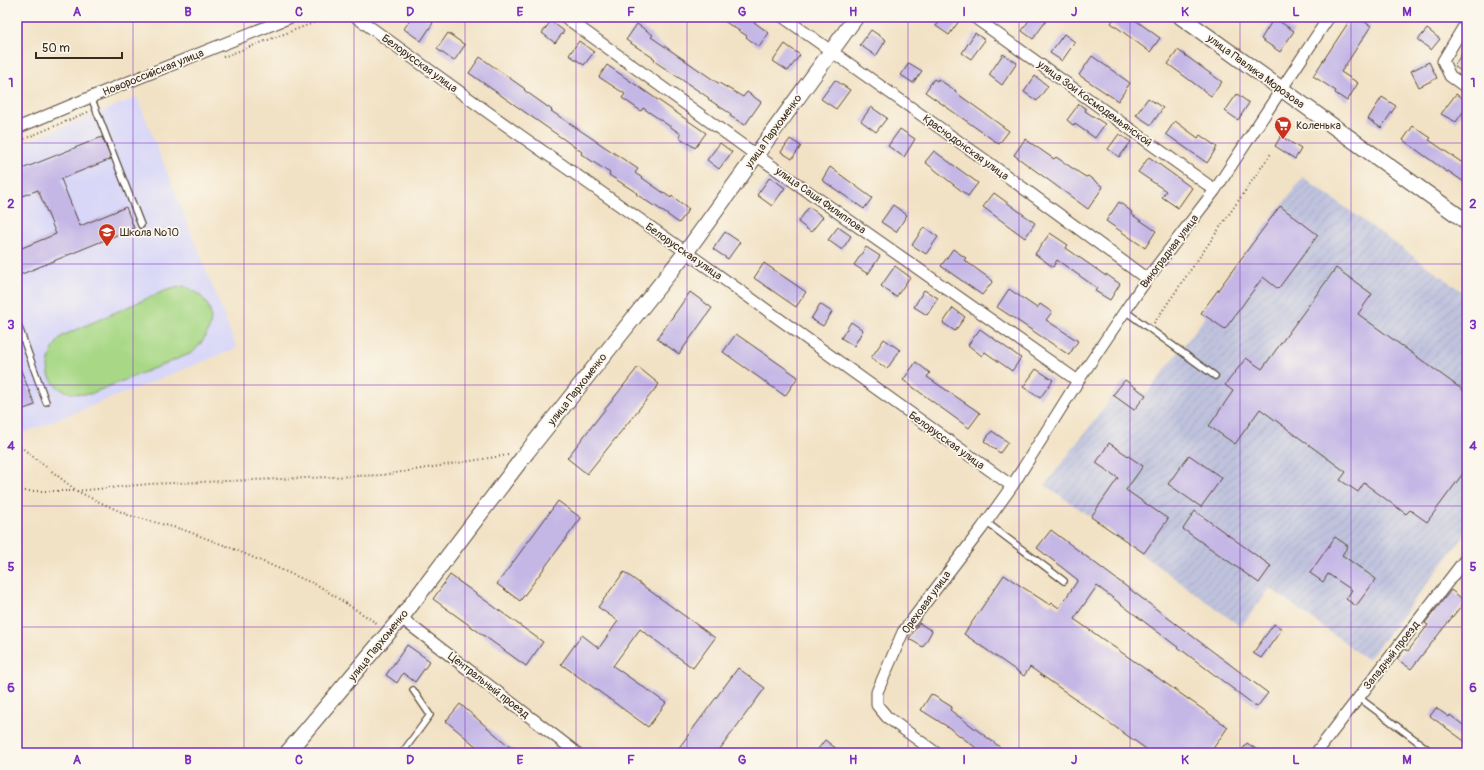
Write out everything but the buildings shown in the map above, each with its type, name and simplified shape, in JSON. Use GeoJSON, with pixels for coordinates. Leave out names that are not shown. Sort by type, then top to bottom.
{"type":"FeatureCollection","features":[{"type":"Feature","properties":{"kind":"street","name":"Новороссийская улица"},"geometry":{"type":"LineString","coordinates":[[17,128],[291,17]]}},
{"type":"Feature","properties":{"kind":"street","name":"Белорусская улица"},"geometry":{"type":"LineString","coordinates":[[356,17],[1012,486]]}},
{"type":"Feature","properties":{"kind":"street","name":"улица Саши Филиппова"},"geometry":{"type":"LineString","coordinates":[[565,17],[756,155],[1078,381]]}},
{"type":"Feature","properties":{"kind":"street","name":"Краснодонская улица"},"geometry":{"type":"LineString","coordinates":[[783,17],[985,160],[1147,279]]}},
{"type":"Feature","properties":{"kind":"street","name":"улица Пархоменко"},"geometry":{"type":"LineString","coordinates":[[288,753],[400,618],[527,452],[686,252],[856,17]]}},
{"type":"Feature","properties":{"kind":"street","name":"улица Зои Космодемьянской"},"geometry":{"type":"LineString","coordinates":[[974,17],[1215,190]]}},
{"type":"Feature","properties":{"kind":"street","name":"улица Павлика Морозова"},"geometry":{"type":"LineString","coordinates":[[1181,17],[1467,222]]}},
{"type":"Feature","properties":{"kind":"street","name":"Виноградная улица"},"geometry":{"type":"LineString","coordinates":[[1012,486],[1124,311],[1215,190],[1282,90],[1328,17]]}},
{"type":"Feature","properties":{"kind":"street"},"geometry":{"type":"LineString","coordinates":[[1467,22],[1443,61],[1450,76],[1467,88]]}},
{"type":"Feature","properties":{"kind":"street","name":"Ореховая улица"},"geometry":{"type":"LineString","coordinates":[[936,753],[887,717],[877,705],[877,692],[903,632],[1012,486]]}},
{"type":"Feature","properties":{"kind":"street","name":"Западный проезд"},"geometry":{"type":"LineString","coordinates":[[1316,753],[1467,557]]}},
{"type":"Feature","properties":{"kind":"street","name":"Центральный проезд"},"geometry":{"type":"LineString","coordinates":[[400,618],[577,753]]}},
{"type":"Feature","properties":{"kind":"lane"},"geometry":{"type":"LineString","coordinates":[[91,97],[141,225]]}},
{"type":"Feature","properties":{"kind":"lane"},"geometry":{"type":"LineString","coordinates":[[1124,311],[1215,376]]}},
{"type":"Feature","properties":{"kind":"lane"},"geometry":{"type":"LineString","coordinates":[[17,322],[46,402]]}},
{"type":"Feature","properties":{"kind":"lane"},"geometry":{"type":"LineString","coordinates":[[986,522],[1064,581]]}},
{"type":"Feature","properties":{"kind":"lane"},"geometry":{"type":"LineString","coordinates":[[402,753],[430,715],[413,690]]}},
{"type":"Feature","properties":{"kind":"lane"},"geometry":{"type":"LineString","coordinates":[[1358,698],[1433,753]]}},
{"type":"Feature","properties":{"kind":"path"},"geometry":{"type":"LineString","coordinates":[[17,36],[22,17]]}},
{"type":"Feature","properties":{"kind":"path"},"geometry":{"type":"LineString","coordinates":[[221,58],[329,17]]}},
{"type":"Feature","properties":{"kind":"path"},"geometry":{"type":"LineString","coordinates":[[17,142],[95,109]]}},
{"type":"Feature","properties":{"kind":"path"},"geometry":{"type":"LineString","coordinates":[[1150,329],[1272,152]]}},
{"type":"Feature","properties":{"kind":"path"},"geometry":{"type":"LineString","coordinates":[[17,444],[77,491],[128,515],[184,530],[229,547],[319,586],[389,631]]}},
{"type":"Feature","properties":{"kind":"path"},"geometry":{"type":"LineString","coordinates":[[17,491],[77,491],[149,484],[383,475],[527,452]]}},
{"type":"Feature","properties":{"kind":"shaded area","name":"Школа №10"},"geometry":{"type":"Polygon","coordinates":[[[137,97],[237,348],[24,433],[17,415],[17,146],[137,97]]]}},
{"type":"Feature","properties":{"kind":"shaded area"},"geometry":{"type":"Polygon","coordinates":[[[1303,177],[1467,295],[1467,532],[1368,660],[1270,588],[1241,627],[1045,485],[1125,380],[1146,395],[1206,316],[1201,313],[1303,177]]]}},
{"type":"Feature","properties":{"kind":"green space"},"geometry":{"type":"Polygon","coordinates":[[[183,286],[195,292],[204,300],[209,308],[211,316],[208,332],[192,353],[90,394],[76,394],[65,391],[56,385],[50,378],[48,369],[49,359],[62,336],[164,291],[183,286]]]}},
{"type":"Feature","properties":{"kind":"place","name":"Коленька"},"geometry":{"type":"Point","coordinates":[1283,140]}},
{"type":"Feature","properties":{"kind":"place","name":"Школа №10"},"geometry":{"type":"Point","coordinates":[107,247]}}]}
